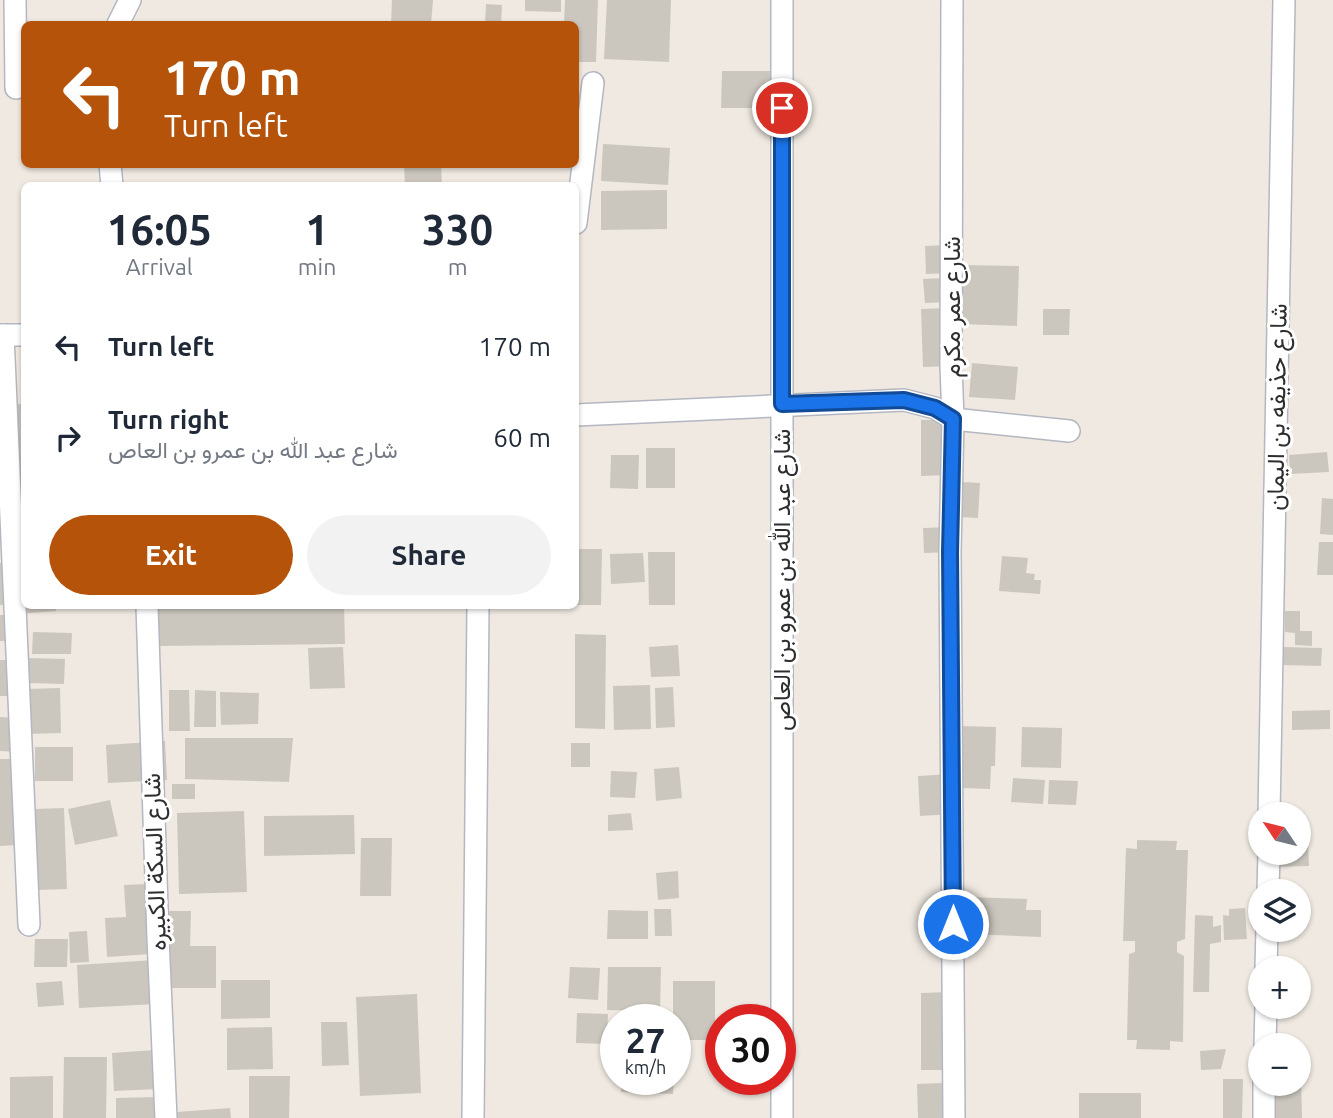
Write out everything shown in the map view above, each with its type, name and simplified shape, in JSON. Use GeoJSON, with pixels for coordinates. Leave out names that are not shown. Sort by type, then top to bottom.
{"type":"FeatureCollection","features":[{"type":"Feature","properties":{"kind":"street"},"geometry":{"type":"LineString","coordinates":[[15,0],[16,88]]}},
{"type":"Feature","properties":{"kind":"street","name":"شارع عبد الله بن عمرو بن العاص"},"geometry":{"type":"LineString","coordinates":[[782,0],[782,1118]]}},
{"type":"Feature","properties":{"kind":"street","name":"شارع عمر مكرم"},"geometry":{"type":"LineString","coordinates":[[952,0],[953,419],[950,552],[954,1118]]}},
{"type":"Feature","properties":{"kind":"street","name":"شارع حذيفه بن اليمان"},"geometry":{"type":"LineString","coordinates":[[1269,802],[1284,0]]}},
{"type":"Feature","properties":{"kind":"street"},"geometry":{"type":"LineString","coordinates":[[119,21],[128,1]]}},
{"type":"Feature","properties":{"kind":"street"},"geometry":{"type":"LineString","coordinates":[[579,198],[593,83]]}},
{"type":"Feature","properties":{"kind":"street"},"geometry":{"type":"LineString","coordinates":[[9,335],[29,925]]}},
{"type":"Feature","properties":{"kind":"street"},"geometry":{"type":"LineString","coordinates":[[579,415],[904,400],[935,408],[953,419],[1069,430]]}},
{"type":"Feature","properties":{"kind":"street","name":"شارع السكة الكبيره"},"geometry":{"type":"LineString","coordinates":[[146,609],[166,1118]]}},
{"type":"Feature","properties":{"kind":"street"},"geometry":{"type":"LineString","coordinates":[[473,1118],[478,609]]}},
{"type":"Feature","properties":{"kind":"street"},"geometry":{"type":"LineString","coordinates":[[1264,1096],[1264,1118]]}},
{"type":"Feature","properties":{"kind":"building"},"geometry":{"type":"Polygon","coordinates":[[[392,0],[433,0],[431,21],[391,21],[392,0]]]}},
{"type":"Feature","properties":{"kind":"building"},"geometry":{"type":"Polygon","coordinates":[[[525,0],[561,0],[561,12],[525,11],[525,0]]]}},
{"type":"Feature","properties":{"kind":"building"},"geometry":{"type":"Polygon","coordinates":[[[565,0],[598,0],[596,62],[579,62],[579,21],[564,21],[565,0]]]}},
{"type":"Feature","properties":{"kind":"building"},"geometry":{"type":"Polygon","coordinates":[[[607,0],[671,0],[669,62],[604,59],[607,0]]]}},
{"type":"Feature","properties":{"kind":"building"},"geometry":{"type":"Polygon","coordinates":[[[486,4],[502,5],[501,21],[485,21],[486,4]]]}},
{"type":"Feature","properties":{"kind":"building"},"geometry":{"type":"Polygon","coordinates":[[[722,71],[779,71],[778,108],[721,108],[722,71]]]}},
{"type":"Feature","properties":{"kind":"building"},"geometry":{"type":"Polygon","coordinates":[[[603,144],[670,148],[668,185],[601,181],[603,144]]]}},
{"type":"Feature","properties":{"kind":"building"},"geometry":{"type":"Polygon","coordinates":[[[404,168],[441,168],[442,182],[405,182],[404,168]]]}},
{"type":"Feature","properties":{"kind":"building"},"geometry":{"type":"Polygon","coordinates":[[[667,190],[667,229],[601,230],[601,191],[667,190]]]}},
{"type":"Feature","properties":{"kind":"building"},"geometry":{"type":"Polygon","coordinates":[[[947,245],[948,273],[926,274],[925,246],[947,245]]]}},
{"type":"Feature","properties":{"kind":"building"},"geometry":{"type":"Polygon","coordinates":[[[959,265],[1019,266],[1017,326],[961,324],[959,265]]]}},
{"type":"Feature","properties":{"kind":"building"},"geometry":{"type":"Polygon","coordinates":[[[946,278],[947,302],[925,303],[923,279],[946,278]]]}},
{"type":"Feature","properties":{"kind":"building"},"geometry":{"type":"Polygon","coordinates":[[[949,308],[951,366],[923,367],[921,309],[949,308]]]}},
{"type":"Feature","properties":{"kind":"building"},"geometry":{"type":"Polygon","coordinates":[[[1043,309],[1070,309],[1069,335],[1043,335],[1043,309]]]}},
{"type":"Feature","properties":{"kind":"building"},"geometry":{"type":"Polygon","coordinates":[[[972,363],[1018,367],[1015,400],[969,397],[972,363]]]}},
{"type":"Feature","properties":{"kind":"building"},"geometry":{"type":"Polygon","coordinates":[[[11,404],[21,404],[21,498],[16,499],[11,404]]]}},
{"type":"Feature","properties":{"kind":"building"},"geometry":{"type":"Polygon","coordinates":[[[921,420],[947,420],[948,475],[921,476],[921,420]]]}},
{"type":"Feature","properties":{"kind":"building"},"geometry":{"type":"Polygon","coordinates":[[[646,448],[675,448],[675,488],[646,488],[646,448]]]}},
{"type":"Feature","properties":{"kind":"building"},"geometry":{"type":"Polygon","coordinates":[[[1327,452],[1329,472],[1290,474],[1289,455],[1327,452]]]}},
{"type":"Feature","properties":{"kind":"building"},"geometry":{"type":"Polygon","coordinates":[[[611,455],[639,455],[638,489],[610,488],[611,455]]]}},
{"type":"Feature","properties":{"kind":"building"},"geometry":{"type":"Polygon","coordinates":[[[962,482],[980,483],[978,518],[960,517],[962,482]]]}},
{"type":"Feature","properties":{"kind":"building"},"geometry":{"type":"Polygon","coordinates":[[[1322,498],[1333,499],[1333,535],[1320,534],[1322,498]]]}},
{"type":"Feature","properties":{"kind":"building"},"geometry":{"type":"Polygon","coordinates":[[[950,527],[950,552],[924,553],[923,528],[950,527]]]}},
{"type":"Feature","properties":{"kind":"building"},"geometry":{"type":"Polygon","coordinates":[[[1319,542],[1333,542],[1333,575],[1317,575],[1319,542]]]}},
{"type":"Feature","properties":{"kind":"building"},"geometry":{"type":"Polygon","coordinates":[[[579,549],[602,549],[601,605],[579,605],[579,549]]]}},
{"type":"Feature","properties":{"kind":"building"},"geometry":{"type":"Polygon","coordinates":[[[648,552],[675,552],[675,605],[649,605],[648,552]]]}},
{"type":"Feature","properties":{"kind":"building"},"geometry":{"type":"Polygon","coordinates":[[[643,553],[645,582],[611,584],[610,554],[643,553]]]}},
{"type":"Feature","properties":{"kind":"building"},"geometry":{"type":"Polygon","coordinates":[[[16,556],[21,556],[21,609],[56,609],[20,614],[16,556]]]}},
{"type":"Feature","properties":{"kind":"building"},"geometry":{"type":"Polygon","coordinates":[[[1002,556],[1028,558],[1026,573],[1035,574],[1034,580],[1041,580],[1040,594],[999,591],[1002,556]]]}},
{"type":"Feature","properties":{"kind":"building"},"geometry":{"type":"Polygon","coordinates":[[[0,563],[14,564],[11,606],[0,605],[0,563]]]}},
{"type":"Feature","properties":{"kind":"building"},"geometry":{"type":"Polygon","coordinates":[[[154,609],[344,609],[345,644],[154,646],[154,609]]]}},
{"type":"Feature","properties":{"kind":"building"},"geometry":{"type":"Polygon","coordinates":[[[1285,611],[1300,611],[1300,631],[1312,631],[1312,646],[1295,645],[1295,633],[1285,632],[1285,611]]]}},
{"type":"Feature","properties":{"kind":"building"},"geometry":{"type":"Polygon","coordinates":[[[0,615],[16,615],[16,641],[0,641],[0,615]]]}},
{"type":"Feature","properties":{"kind":"building"},"geometry":{"type":"Polygon","coordinates":[[[33,632],[72,633],[71,654],[32,654],[33,632]]]}},
{"type":"Feature","properties":{"kind":"building"},"geometry":{"type":"Polygon","coordinates":[[[575,634],[606,635],[605,729],[575,728],[575,634]]]}},
{"type":"Feature","properties":{"kind":"building"},"geometry":{"type":"Polygon","coordinates":[[[678,645],[680,676],[651,677],[649,647],[678,645]]]}},
{"type":"Feature","properties":{"kind":"building"},"geometry":{"type":"Polygon","coordinates":[[[343,647],[345,688],[310,689],[308,648],[343,647]]]}},
{"type":"Feature","properties":{"kind":"building"},"geometry":{"type":"Polygon","coordinates":[[[1282,647],[1322,648],[1321,666],[1282,665],[1282,647]]]}},
{"type":"Feature","properties":{"kind":"building"},"geometry":{"type":"Polygon","coordinates":[[[29,658],[65,659],[64,684],[28,683],[29,658]]]}},
{"type":"Feature","properties":{"kind":"building"},"geometry":{"type":"Polygon","coordinates":[[[0,660],[16,660],[15,696],[0,696],[0,660]]]}},
{"type":"Feature","properties":{"kind":"building"},"geometry":{"type":"Polygon","coordinates":[[[650,685],[651,729],[614,730],[613,686],[650,685]]]}},
{"type":"Feature","properties":{"kind":"building"},"geometry":{"type":"Polygon","coordinates":[[[673,687],[675,727],[656,728],[655,688],[673,687]]]}},
{"type":"Feature","properties":{"kind":"building"},"geometry":{"type":"Polygon","coordinates":[[[60,688],[61,733],[26,734],[25,689],[60,688]]]}},
{"type":"Feature","properties":{"kind":"building"},"geometry":{"type":"Polygon","coordinates":[[[169,690],[189,690],[190,731],[169,731],[169,690]]]}},
{"type":"Feature","properties":{"kind":"building"},"geometry":{"type":"Polygon","coordinates":[[[195,690],[216,691],[216,727],[194,727],[195,690]]]}},
{"type":"Feature","properties":{"kind":"building"},"geometry":{"type":"Polygon","coordinates":[[[220,692],[259,693],[258,724],[221,725],[220,692]]]}},
{"type":"Feature","properties":{"kind":"building"},"geometry":{"type":"Polygon","coordinates":[[[1330,710],[1330,729],[1292,730],[1292,711],[1330,710]]]}},
{"type":"Feature","properties":{"kind":"building"},"geometry":{"type":"Polygon","coordinates":[[[0,717],[20,718],[19,752],[0,751],[0,717]]]}},
{"type":"Feature","properties":{"kind":"building"},"geometry":{"type":"Polygon","coordinates":[[[959,726],[996,727],[995,766],[991,766],[990,789],[962,788],[963,763],[958,760],[959,726]]]}},
{"type":"Feature","properties":{"kind":"building"},"geometry":{"type":"Polygon","coordinates":[[[1022,727],[1062,728],[1061,768],[1021,767],[1022,727]]]}},
{"type":"Feature","properties":{"kind":"building"},"geometry":{"type":"Polygon","coordinates":[[[185,738],[293,738],[289,782],[185,779],[185,738]]]}},
{"type":"Feature","properties":{"kind":"building"},"geometry":{"type":"Polygon","coordinates":[[[165,741],[167,780],[108,783],[106,745],[165,741]]]}},
{"type":"Feature","properties":{"kind":"building"},"geometry":{"type":"Polygon","coordinates":[[[571,743],[590,743],[590,767],[571,767],[571,743]]]}},
{"type":"Feature","properties":{"kind":"building"},"geometry":{"type":"Polygon","coordinates":[[[35,747],[73,747],[73,781],[35,781],[35,747]]]}},
{"type":"Feature","properties":{"kind":"building"},"geometry":{"type":"Polygon","coordinates":[[[0,759],[16,759],[18,845],[0,846],[0,759]]]}},
{"type":"Feature","properties":{"kind":"building"},"geometry":{"type":"Polygon","coordinates":[[[679,767],[682,798],[656,801],[654,769],[679,767]]]}},
{"type":"Feature","properties":{"kind":"building"},"geometry":{"type":"Polygon","coordinates":[[[611,771],[637,772],[635,798],[610,797],[611,771]]]}},
{"type":"Feature","properties":{"kind":"building"},"geometry":{"type":"Polygon","coordinates":[[[951,774],[953,814],[920,816],[918,776],[951,774]]]}},
{"type":"Feature","properties":{"kind":"building"},"geometry":{"type":"Polygon","coordinates":[[[1013,778],[1045,780],[1043,804],[1011,802],[1013,778]]]}},
{"type":"Feature","properties":{"kind":"building"},"geometry":{"type":"Polygon","coordinates":[[[1049,780],[1078,781],[1076,805],[1048,804],[1049,780]]]}},
{"type":"Feature","properties":{"kind":"building"},"geometry":{"type":"Polygon","coordinates":[[[172,784],[195,784],[195,799],[172,799],[172,784]]]}},
{"type":"Feature","properties":{"kind":"building"},"geometry":{"type":"Polygon","coordinates":[[[110,800],[118,836],[75,845],[68,809],[110,800]]]}},
{"type":"Feature","properties":{"kind":"building"},"geometry":{"type":"Polygon","coordinates":[[[64,808],[67,889],[37,890],[34,809],[64,808]]]}},
{"type":"Feature","properties":{"kind":"building"},"geometry":{"type":"Polygon","coordinates":[[[244,811],[247,892],[179,894],[177,813],[244,811]]]}},
{"type":"Feature","properties":{"kind":"building"},"geometry":{"type":"Polygon","coordinates":[[[631,813],[633,830],[608,831],[608,815],[631,813]]]}},
{"type":"Feature","properties":{"kind":"building"},"geometry":{"type":"Polygon","coordinates":[[[354,815],[355,854],[264,856],[264,816],[354,815]]]}},
{"type":"Feature","properties":{"kind":"building"},"geometry":{"type":"Polygon","coordinates":[[[361,838],[392,838],[391,896],[360,896],[361,838]]]}},
{"type":"Feature","properties":{"kind":"building"},"geometry":{"type":"Polygon","coordinates":[[[1137,840],[1177,841],[1176,850],[1188,850],[1185,939],[1177,942],[1177,952],[1184,956],[1183,1042],[1170,1041],[1170,1050],[1136,1049],[1137,1040],[1127,1040],[1129,954],[1135,952],[1135,941],[1123,941],[1126,848],[1137,849],[1137,840]]]}},
{"type":"Feature","properties":{"kind":"building"},"geometry":{"type":"Polygon","coordinates":[[[1274,865],[1309,865],[1309,866],[1274,865]]]}},
{"type":"Feature","properties":{"kind":"building"},"geometry":{"type":"Polygon","coordinates":[[[678,871],[679,898],[658,900],[656,873],[678,871]]]}},
{"type":"Feature","properties":{"kind":"building"},"geometry":{"type":"Polygon","coordinates":[[[148,884],[151,954],[107,957],[105,918],[126,917],[124,885],[148,884]]]}},
{"type":"Feature","properties":{"kind":"building"},"geometry":{"type":"Polygon","coordinates":[[[970,897],[1027,899],[1026,910],[1041,910],[1041,937],[968,934],[970,897]]]}},
{"type":"Feature","properties":{"kind":"building"},"geometry":{"type":"Polygon","coordinates":[[[1245,908],[1247,939],[1224,940],[1223,915],[1229,916],[1229,909],[1245,908]]]}},
{"type":"Feature","properties":{"kind":"building"},"geometry":{"type":"Polygon","coordinates":[[[654,909],[671,909],[672,936],[655,936],[654,909]]]}},
{"type":"Feature","properties":{"kind":"building"},"geometry":{"type":"Polygon","coordinates":[[[608,910],[648,911],[648,939],[607,939],[608,910]]]}},
{"type":"Feature","properties":{"kind":"building"},"geometry":{"type":"Polygon","coordinates":[[[168,911],[191,911],[190,946],[216,946],[216,988],[168,988],[168,911]]]}},
{"type":"Feature","properties":{"kind":"building"},"geometry":{"type":"Polygon","coordinates":[[[1195,915],[1213,916],[1213,927],[1221,925],[1221,942],[1210,944],[1209,992],[1193,992],[1195,915]]]}},
{"type":"Feature","properties":{"kind":"building"},"geometry":{"type":"Polygon","coordinates":[[[87,931],[89,962],[70,963],[69,932],[87,931]]]}},
{"type":"Feature","properties":{"kind":"building"},"geometry":{"type":"Polygon","coordinates":[[[35,939],[68,939],[67,967],[34,967],[35,939]]]}},
{"type":"Feature","properties":{"kind":"building"},"geometry":{"type":"Polygon","coordinates":[[[154,960],[157,1004],[79,1008],[77,965],[154,960]]]}},
{"type":"Feature","properties":{"kind":"building"},"geometry":{"type":"Polygon","coordinates":[[[570,967],[600,968],[598,1000],[568,998],[570,967]]]}},
{"type":"Feature","properties":{"kind":"building"},"geometry":{"type":"Polygon","coordinates":[[[608,967],[661,967],[660,1004],[607,1004],[608,967]]]}},
{"type":"Feature","properties":{"kind":"building"},"geometry":{"type":"Polygon","coordinates":[[[221,980],[270,980],[270,1018],[221,1019],[221,980]]]}},
{"type":"Feature","properties":{"kind":"building"},"geometry":{"type":"Polygon","coordinates":[[[62,981],[64,1005],[38,1007],[36,983],[62,981]]]}},
{"type":"Feature","properties":{"kind":"building"},"geometry":{"type":"Polygon","coordinates":[[[673,981],[715,981],[715,1004],[705,1004],[705,1040],[691,1040],[691,1004],[673,1004],[673,981]]]}},
{"type":"Feature","properties":{"kind":"building"},"geometry":{"type":"Polygon","coordinates":[[[950,992],[950,1070],[921,1070],[921,993],[950,992]]]}},
{"type":"Feature","properties":{"kind":"building"},"geometry":{"type":"Polygon","coordinates":[[[417,994],[421,1093],[360,1096],[356,997],[417,994]]]}},
{"type":"Feature","properties":{"kind":"building"},"geometry":{"type":"Polygon","coordinates":[[[577,1013],[600,1014],[600,1044],[576,1043],[577,1013]]]}},
{"type":"Feature","properties":{"kind":"building"},"geometry":{"type":"Polygon","coordinates":[[[321,1022],[347,1022],[349,1065],[322,1066],[321,1022]]]}},
{"type":"Feature","properties":{"kind":"building"},"geometry":{"type":"Polygon","coordinates":[[[272,1027],[273,1069],[227,1070],[227,1028],[272,1027]]]}},
{"type":"Feature","properties":{"kind":"building"},"geometry":{"type":"Polygon","coordinates":[[[1226,1049],[1221,1069],[1201,1070],[1200,1051],[1226,1049]]]}},
{"type":"Feature","properties":{"kind":"building"},"geometry":{"type":"Polygon","coordinates":[[[155,1050],[157,1089],[114,1091],[112,1053],[155,1050]]]}},
{"type":"Feature","properties":{"kind":"building"},"geometry":{"type":"Polygon","coordinates":[[[64,1057],[107,1057],[106,1118],[63,1118],[64,1057]]]}},
{"type":"Feature","properties":{"kind":"building"},"geometry":{"type":"Polygon","coordinates":[[[53,1076],[53,1118],[10,1118],[10,1077],[53,1076]]]}},
{"type":"Feature","properties":{"kind":"building"},"geometry":{"type":"Polygon","coordinates":[[[249,1076],[290,1076],[289,1118],[249,1118],[249,1076]]]}},
{"type":"Feature","properties":{"kind":"building"},"geometry":{"type":"Polygon","coordinates":[[[1223,1079],[1243,1079],[1242,1118],[1223,1118],[1223,1079]]]}},
{"type":"Feature","properties":{"kind":"building"},"geometry":{"type":"Polygon","coordinates":[[[943,1083],[944,1118],[918,1118],[917,1084],[943,1083]]]}},
{"type":"Feature","properties":{"kind":"building"},"geometry":{"type":"Polygon","coordinates":[[[1079,1093],[1141,1093],[1141,1118],[1079,1118],[1079,1093]]]}},
{"type":"Feature","properties":{"kind":"building"},"geometry":{"type":"Polygon","coordinates":[[[1267,1096],[1302,1096],[1302,1118],[1268,1118],[1267,1096]]]}},
{"type":"Feature","properties":{"kind":"building"},"geometry":{"type":"Polygon","coordinates":[[[157,1097],[157,1118],[116,1118],[116,1098],[157,1097]]]}},
{"type":"Feature","properties":{"kind":"building"},"geometry":{"type":"Polygon","coordinates":[[[230,1108],[231,1118],[177,1118],[177,1112],[230,1108]]]}},
{"type":"Feature","properties":{"kind":"route"},"geometry":{"type":"LineString","coordinates":[[782,108],[782,404],[904,400],[935,408],[953,419],[950,552],[953,924]]}}]}
